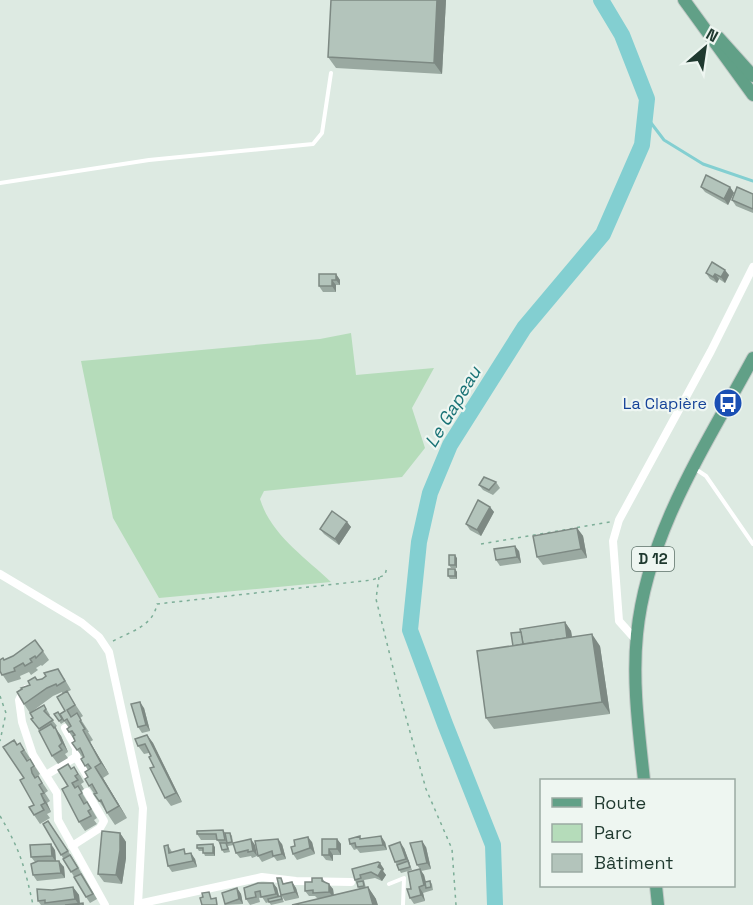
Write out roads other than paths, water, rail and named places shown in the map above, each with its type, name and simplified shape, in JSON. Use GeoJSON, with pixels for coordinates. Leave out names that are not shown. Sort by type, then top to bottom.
{"type":"FeatureCollection","features":[{"type":"Feature","properties":{"kind":"main road"},"geometry":{"type":"LineString","coordinates":[[684,0],[753,95]]}},
{"type":"Feature","properties":{"kind":"main road"},"geometry":{"type":"LineString","coordinates":[[694,13],[753,76]]}},
{"type":"Feature","properties":{"kind":"main road","name":"D 12"},"geometry":{"type":"LineString","coordinates":[[644,779],[636,704],[636,640],[640,608],[665,524],[753,358]]}},
{"type":"Feature","properties":{"kind":"main road"},"geometry":{"type":"LineString","coordinates":[[656,887],[658,905]]}},
{"type":"Feature","properties":{"kind":"street"},"geometry":{"type":"LineString","coordinates":[[636,640],[620,621],[613,541],[619,520],[711,351],[753,267]]}},
{"type":"Feature","properties":{"kind":"street"},"geometry":{"type":"LineString","coordinates":[[0,574],[82,623],[99,637],[108,652],[143,808],[138,905],[262,877],[296,881],[351,882]]}},
{"type":"Feature","properties":{"kind":"street"},"geometry":{"type":"LineString","coordinates":[[33,686],[22,692],[19,700],[22,722],[33,755],[57,793],[58,820],[105,905]]}},
{"type":"Feature","properties":{"kind":"street"},"geometry":{"type":"LineString","coordinates":[[65,728],[76,748],[76,757],[89,779]]}},
{"type":"Feature","properties":{"kind":"street"},"geometry":{"type":"LineString","coordinates":[[46,776],[76,757]]}},
{"type":"Feature","properties":{"kind":"street"},"geometry":{"type":"LineString","coordinates":[[72,846],[100,828],[104,821],[87,792]]}},
{"type":"Feature","properties":{"kind":"lane"},"geometry":{"type":"LineString","coordinates":[[0,183],[149,160],[313,144],[322,133],[331,72]]}},
{"type":"Feature","properties":{"kind":"lane"},"geometry":{"type":"LineString","coordinates":[[694,468],[706,476],[753,544]]}},
{"type":"Feature","properties":{"kind":"lane"},"geometry":{"type":"LineString","coordinates":[[389,884],[404,878],[403,905]]}},
{"type":"Feature","properties":{"kind":"waterway","name":"Le Gapeau"},"geometry":{"type":"LineString","coordinates":[[495,905],[493,845],[410,630],[419,542],[430,493],[450,445],[524,328],[603,234],[642,145],[647,99],[622,35],[601,0]]}},
{"type":"Feature","properties":{"kind":"waterway"},"geometry":{"type":"LineString","coordinates":[[645,115],[664,140],[703,164],[753,181]]}},
{"type":"Feature","properties":{"kind":"place","name":"La Clapière"},"geometry":{"type":"Point","coordinates":[728,403]}}]}
